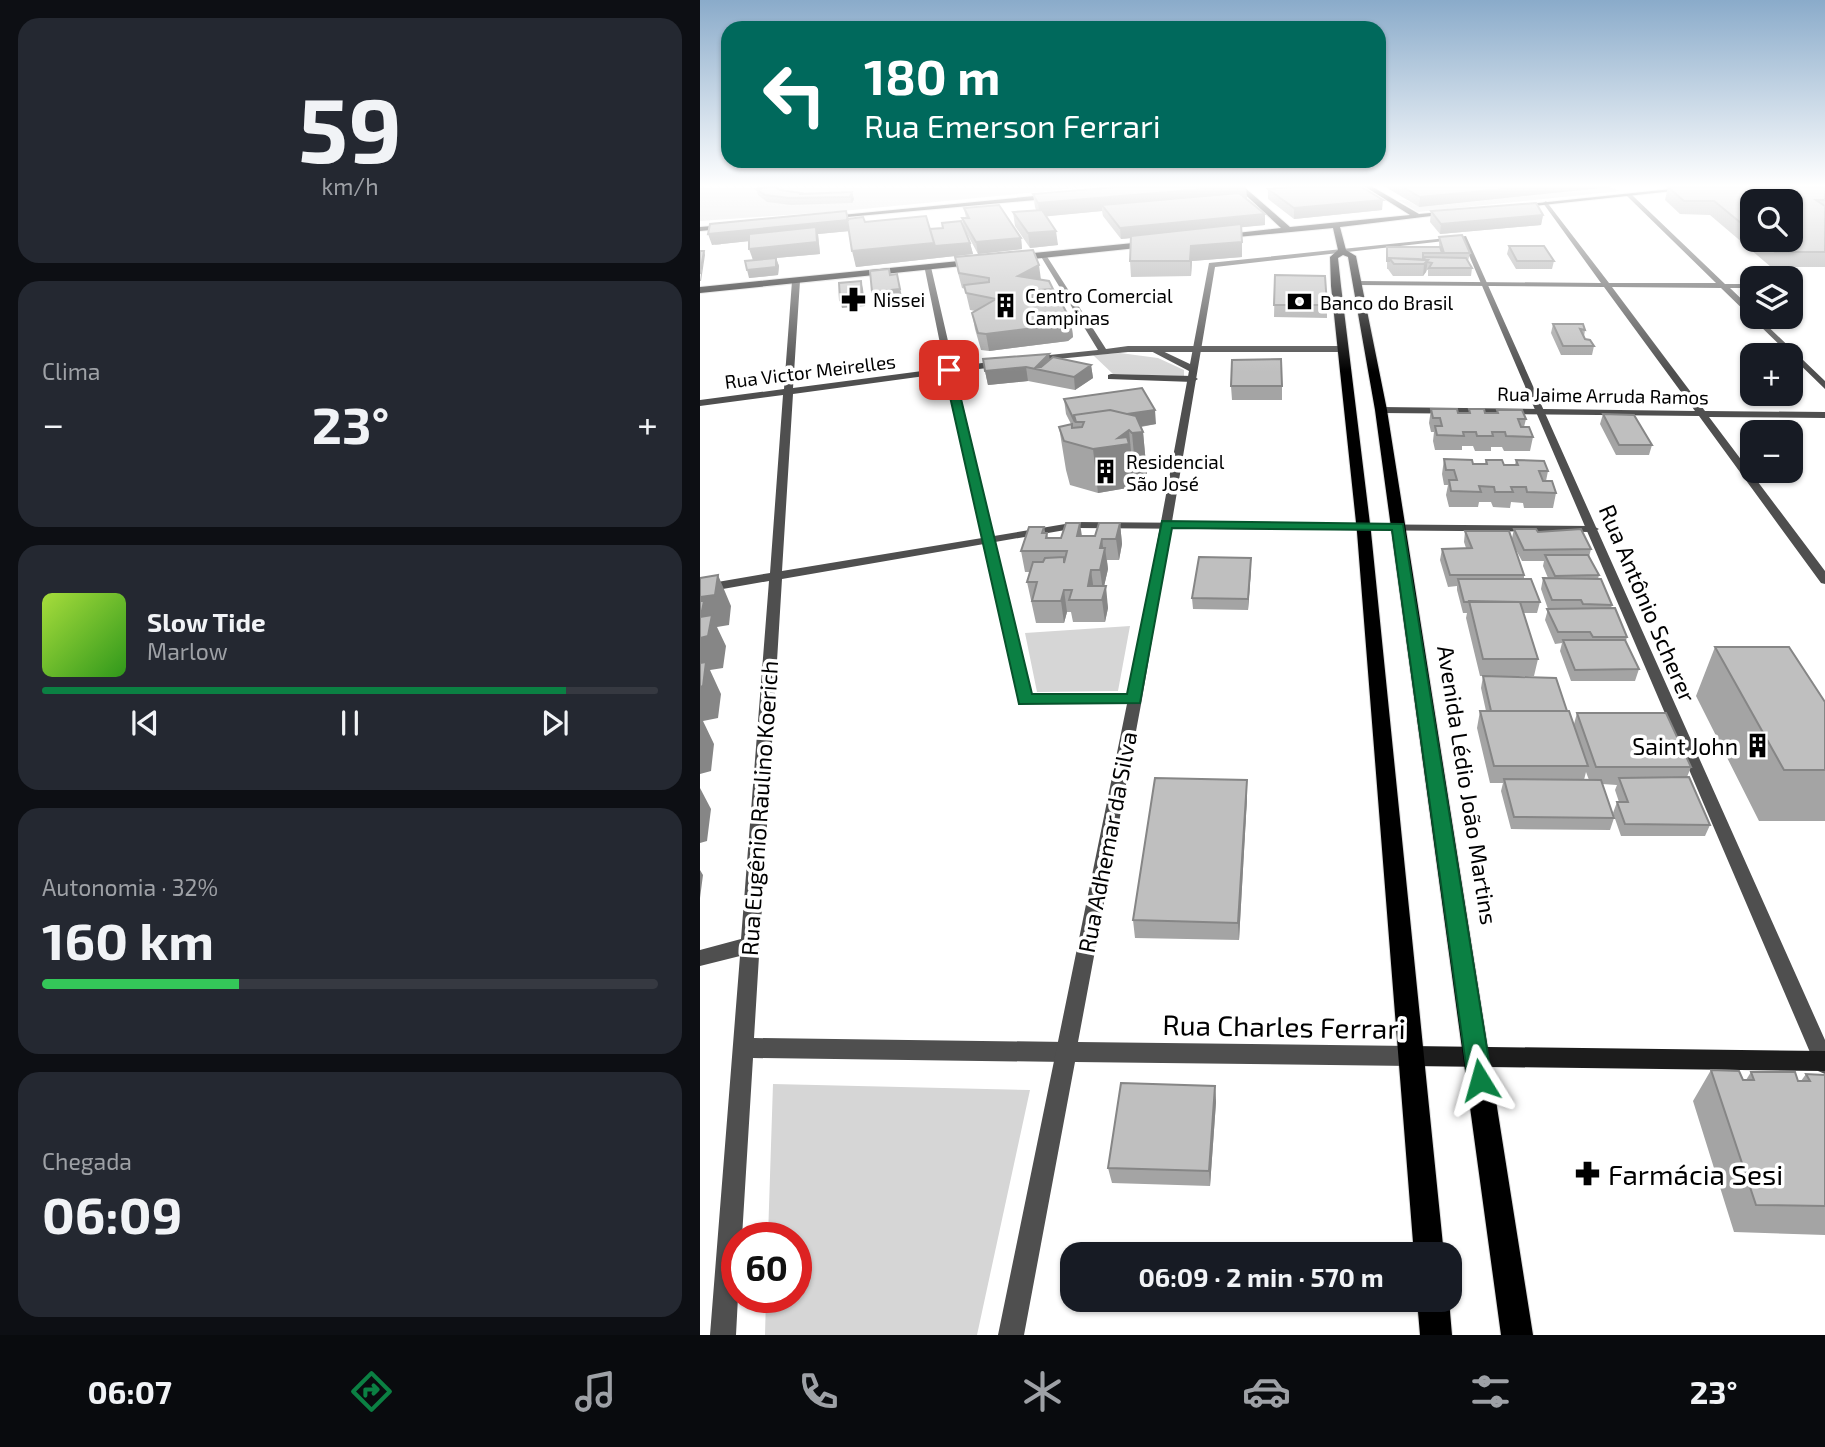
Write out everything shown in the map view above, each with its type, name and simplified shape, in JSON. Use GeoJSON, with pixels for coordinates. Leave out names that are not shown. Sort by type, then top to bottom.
{"type":"FeatureCollection","features":[{"type":"Feature","properties":{"kind":"main road"},"geometry":{"type":"LineString","coordinates":[[1003,259],[1109,248]]}},
{"type":"Feature","properties":{"kind":"main road","name":"Avenida Lédio João Martins"},"geometry":{"type":"LineString","coordinates":[[1428,1242],[1363,526],[1334,257],[1342,251],[1352,256],[1381,410],[1517,1335]]}},
{"type":"Feature","properties":{"kind":"main road"},"geometry":{"type":"LineString","coordinates":[[700,290],[992,260]]}},
{"type":"Feature","properties":{"kind":"main road","name":"Rua Charles Ferrari"},"geometry":{"type":"LineString","coordinates":[[1411,1056],[1824,1062]]}},
{"type":"Feature","properties":{"kind":"main road"},"geometry":{"type":"LineString","coordinates":[[1434,1312],[1436,1335]]}},
{"type":"Feature","properties":{"kind":"street","name":"Rua Antônio Scherer"},"geometry":{"type":"LineString","coordinates":[[1342,251],[1366,248]]}},
{"type":"Feature","properties":{"kind":"street","name":"Rua Antônio Scherer"},"geometry":{"type":"LineString","coordinates":[[1469,248],[1824,1062]]}},
{"type":"Feature","properties":{"kind":"street"},"geometry":{"type":"LineString","coordinates":[[1580,248],[1825,580]]}},
{"type":"Feature","properties":{"kind":"street"},"geometry":{"type":"LineString","coordinates":[[1684,248],[1740,302]]}},
{"type":"Feature","properties":{"kind":"street","name":"Rua Adhemar da Silva"},"geometry":{"type":"LineString","coordinates":[[1011,1335],[1135,699],[1212,265],[1342,251]]}},
{"type":"Feature","properties":{"kind":"street"},"geometry":{"type":"LineString","coordinates":[[1043,255],[1102,350]]}},
{"type":"Feature","properties":{"kind":"street"},"geometry":{"type":"LineString","coordinates":[[927,267],[1025,700],[1135,699]]}},
{"type":"Feature","properties":{"kind":"street","name":"Rua Eugênio Raulino Koerich"},"geometry":{"type":"LineString","coordinates":[[723,1335],[796,281]]}},
{"type":"Feature","properties":{"kind":"street"},"geometry":{"type":"LineString","coordinates":[[1358,283],[1740,285]]}},
{"type":"Feature","properties":{"kind":"street"},"geometry":{"type":"LineString","coordinates":[[1767,329],[1825,386]]}},
{"type":"Feature","properties":{"kind":"street"},"geometry":{"type":"LineString","coordinates":[[1151,349],[1177,360],[1194,375]]}},
{"type":"Feature","properties":{"kind":"street","name":"Rua Victor Meirelles"},"geometry":{"type":"LineString","coordinates":[[700,403],[1102,350],[1343,349]]}},
{"type":"Feature","properties":{"kind":"street"},"geometry":{"type":"LineString","coordinates":[[1111,377],[1194,375]]}},
{"type":"Feature","properties":{"kind":"street","name":"Rua Jaime Arruda Ramos"},"geometry":{"type":"LineString","coordinates":[[1381,410],[1825,415]]}},
{"type":"Feature","properties":{"kind":"street"},"geometry":{"type":"LineString","coordinates":[[700,589],[1063,526],[1166,524],[1593,529]]}},
{"type":"Feature","properties":{"kind":"street"},"geometry":{"type":"LineString","coordinates":[[700,958],[749,945]]}},
{"type":"Feature","properties":{"kind":"street","name":"Rua Charles Ferrari"},"geometry":{"type":"LineString","coordinates":[[743,1048],[1411,1056]]}},
{"type":"Feature","properties":{"kind":"shaded area"},"geometry":{"type":"Polygon","coordinates":[[[1120,353],[1158,358],[1184,370],[1184,376],[1113,374],[1093,355],[1120,353]]]}},
{"type":"Feature","properties":{"kind":"shaded area"},"geometry":{"type":"Polygon","coordinates":[[[1130,626],[1118,691],[1037,692],[1025,633],[1130,626]]]}},
{"type":"Feature","properties":{"kind":"shaded area"},"geometry":{"type":"Polygon","coordinates":[[[773,1084],[1030,1090],[977,1335],[765,1335],[766,1313],[812,1313],[812,1222],[768,1222],[773,1084]]]}},
{"type":"Feature","properties":{"kind":"building"},"geometry":{"type":"Polygon","coordinates":[[[852,248],[880,248],[852,251],[852,248]]]}},
{"type":"Feature","properties":{"kind":"building"},"geometry":{"type":"Polygon","coordinates":[[[1131,248],[1191,248],[1190,261],[1130,261],[1131,248]]]}},
{"type":"Feature","properties":{"kind":"building"},"geometry":{"type":"Polygon","coordinates":[[[1387,248],[1440,248],[1442,253],[1423,253],[1423,260],[1389,258],[1387,261],[1387,248]]]}},
{"type":"Feature","properties":{"kind":"building"},"geometry":{"type":"Polygon","coordinates":[[[1443,248],[1468,248],[1470,253],[1444,253],[1443,248]]]}},
{"type":"Feature","properties":{"kind":"building"},"geometry":{"type":"Polygon","coordinates":[[[1510,248],[1546,248],[1554,261],[1517,261],[1510,248]]]}},
{"type":"Feature","properties":{"kind":"building"},"geometry":{"type":"Polygon","coordinates":[[[1803,248],[1825,248],[1825,252],[1803,252],[1803,248]]]}},
{"type":"Feature","properties":{"kind":"building","name":"Centro Comercial Campinas"},"geometry":{"type":"Polygon","coordinates":[[[1033,250],[1039,265],[1018,276],[1049,281],[1053,289],[1025,291],[1027,296],[1061,302],[1071,321],[1065,324],[978,333],[972,313],[996,299],[966,293],[964,285],[989,282],[989,278],[959,273],[955,257],[1033,250]]]}},
{"type":"Feature","properties":{"kind":"building"},"geometry":{"type":"Polygon","coordinates":[[[700,251],[704,251],[700,274],[700,251]]]}},
{"type":"Feature","properties":{"kind":"building"},"geometry":{"type":"Polygon","coordinates":[[[1424,257],[1466,258],[1472,268],[1429,268],[1432,263],[1427,262],[1424,257]]]}},
{"type":"Feature","properties":{"kind":"building"},"geometry":{"type":"Polygon","coordinates":[[[776,258],[776,267],[747,270],[745,261],[776,258]]]}},
{"type":"Feature","properties":{"kind":"building"},"geometry":{"type":"Polygon","coordinates":[[[1389,258],[1428,260],[1424,264],[1394,264],[1389,258]]]}},
{"type":"Feature","properties":{"kind":"building"},"geometry":{"type":"Polygon","coordinates":[[[889,269],[890,275],[897,274],[900,289],[872,292],[870,271],[889,269]]]}},
{"type":"Feature","properties":{"kind":"building"},"geometry":{"type":"Polygon","coordinates":[[[1275,275],[1325,276],[1327,305],[1274,305],[1275,275]]]}},
{"type":"Feature","properties":{"kind":"building"},"geometry":{"type":"Polygon","coordinates":[[[861,281],[862,297],[840,300],[839,283],[861,281]]]}},
{"type":"Feature","properties":{"kind":"building"},"geometry":{"type":"Polygon","coordinates":[[[1553,324],[1583,324],[1585,330],[1580,329],[1585,339],[1590,340],[1594,346],[1563,346],[1553,324]]]}},
{"type":"Feature","properties":{"kind":"building"},"geometry":{"type":"Polygon","coordinates":[[[1049,354],[1036,367],[1041,367],[1053,357],[1091,365],[1074,377],[1026,367],[985,371],[983,359],[1049,354]]]}},
{"type":"Feature","properties":{"kind":"building"},"geometry":{"type":"Polygon","coordinates":[[[1281,359],[1282,386],[1231,386],[1232,360],[1281,359]]]}},
{"type":"Feature","properties":{"kind":"building"},"geometry":{"type":"Polygon","coordinates":[[[1142,388],[1155,410],[1127,414],[1110,410],[1074,415],[1075,422],[1064,399],[1142,388]]]}},
{"type":"Feature","properties":{"kind":"building"},"geometry":{"type":"Polygon","coordinates":[[[1431,409],[1457,409],[1458,413],[1470,413],[1469,409],[1484,409],[1485,413],[1522,410],[1526,419],[1518,419],[1521,427],[1529,427],[1533,437],[1506,436],[1505,432],[1492,432],[1493,436],[1477,436],[1476,432],[1463,432],[1464,436],[1437,435],[1435,426],[1442,426],[1440,418],[1433,418],[1431,409]]]}},
{"type":"Feature","properties":{"kind":"building"},"geometry":{"type":"Polygon","coordinates":[[[1110,410],[1136,416],[1143,432],[1132,433],[1129,430],[1118,438],[1127,437],[1129,444],[1093,449],[1064,441],[1059,427],[1072,424],[1072,428],[1082,427],[1084,422],[1076,422],[1074,415],[1110,410]]]}},
{"type":"Feature","properties":{"kind":"building"},"geometry":{"type":"Polygon","coordinates":[[[1603,414],[1634,415],[1652,445],[1619,445],[1603,414]]]}},
{"type":"Feature","properties":{"kind":"building"},"geometry":{"type":"Polygon","coordinates":[[[1444,459],[1472,460],[1473,464],[1487,464],[1486,460],[1502,460],[1504,465],[1518,465],[1516,460],[1544,461],[1548,471],[1539,471],[1543,481],[1552,481],[1556,493],[1527,492],[1526,487],[1511,487],[1513,492],[1495,492],[1494,487],[1479,486],[1481,492],[1451,491],[1449,480],[1457,480],[1454,470],[1446,470],[1444,459]]]}},
{"type":"Feature","properties":{"kind":"building"},"geometry":{"type":"Polygon","coordinates":[[[1066,523],[1080,523],[1077,536],[1095,536],[1099,523],[1120,523],[1116,539],[1102,539],[1100,548],[1105,548],[1100,570],[1091,570],[1088,586],[1106,586],[1102,600],[1069,600],[1072,590],[1064,590],[1061,601],[1032,601],[1037,582],[1027,582],[1033,562],[1064,557],[1064,563],[1067,551],[1021,551],[1029,527],[1044,527],[1042,533],[1047,533],[1046,538],[1061,538],[1066,523]]]}},
{"type":"Feature","properties":{"kind":"building"},"geometry":{"type":"Polygon","coordinates":[[[1514,529],[1536,529],[1538,532],[1581,529],[1591,549],[1524,550],[1514,529]]]}},
{"type":"Feature","properties":{"kind":"building"},"geometry":{"type":"Polygon","coordinates":[[[1465,531],[1509,531],[1524,575],[1450,575],[1442,549],[1472,548],[1465,531]]]}},
{"type":"Feature","properties":{"kind":"building"},"geometry":{"type":"Polygon","coordinates":[[[1545,555],[1588,555],[1599,575],[1555,576],[1545,555]]]}},
{"type":"Feature","properties":{"kind":"building"},"geometry":{"type":"Polygon","coordinates":[[[1199,557],[1251,558],[1248,599],[1192,598],[1199,557]]]}},
{"type":"Feature","properties":{"kind":"building"},"geometry":{"type":"Polygon","coordinates":[[[718,575],[715,595],[701,597],[700,601],[700,578],[718,575]]]}},
{"type":"Feature","properties":{"kind":"building"},"geometry":{"type":"Polygon","coordinates":[[[1543,578],[1601,579],[1612,605],[1583,604],[1581,600],[1552,600],[1543,578]]]}},
{"type":"Feature","properties":{"kind":"building"},"geometry":{"type":"Polygon","coordinates":[[[1458,579],[1531,579],[1540,602],[1464,602],[1458,579]]]}},
{"type":"Feature","properties":{"kind":"building"},"geometry":{"type":"Polygon","coordinates":[[[1469,601],[1520,602],[1538,659],[1483,659],[1469,601]]]}},
{"type":"Feature","properties":{"kind":"building"},"geometry":{"type":"Polygon","coordinates":[[[1615,608],[1627,637],[1593,637],[1590,632],[1558,632],[1547,609],[1615,608]]]}},
{"type":"Feature","properties":{"kind":"building"},"geometry":{"type":"Polygon","coordinates":[[[712,615],[708,636],[700,638],[700,617],[712,615]]]}},
{"type":"Feature","properties":{"kind":"building"},"geometry":{"type":"Polygon","coordinates":[[[1563,640],[1625,640],[1639,669],[1575,670],[1563,640]]]}},
{"type":"Feature","properties":{"kind":"building"},"geometry":{"type":"Polygon","coordinates":[[[1715,647],[1789,647],[1825,702],[1825,770],[1784,770],[1715,647]]]}},
{"type":"Feature","properties":{"kind":"building"},"geometry":{"type":"Polygon","coordinates":[[[706,662],[703,686],[700,687],[700,663],[706,662]]]}},
{"type":"Feature","properties":{"kind":"building"},"geometry":{"type":"Polygon","coordinates":[[[1483,676],[1556,678],[1567,711],[1491,711],[1483,676]]]}},
{"type":"Feature","properties":{"kind":"building"},"geometry":{"type":"Polygon","coordinates":[[[1480,711],[1569,711],[1588,766],[1494,766],[1480,711]]]}},
{"type":"Feature","properties":{"kind":"building"},"geometry":{"type":"Polygon","coordinates":[[[1577,713],[1666,713],[1691,767],[1596,767],[1577,713]]]}},
{"type":"Feature","properties":{"kind":"building"},"geometry":{"type":"Polygon","coordinates":[[[1689,777],[1710,825],[1625,824],[1617,802],[1628,802],[1619,778],[1689,777]]]}},
{"type":"Feature","properties":{"kind":"building"},"geometry":{"type":"Polygon","coordinates":[[[1155,778],[1247,780],[1238,923],[1133,920],[1155,778]]]}},
{"type":"Feature","properties":{"kind":"building"},"geometry":{"type":"Polygon","coordinates":[[[1504,779],[1601,780],[1614,818],[1514,817],[1504,779]]]}},
{"type":"Feature","properties":{"kind":"building"},"geometry":{"type":"Polygon","coordinates":[[[1711,1070],[1739,1071],[1743,1080],[1754,1080],[1751,1072],[1795,1072],[1798,1081],[1810,1081],[1806,1074],[1825,1075],[1825,1206],[1756,1205],[1711,1070]]]}},
{"type":"Feature","properties":{"kind":"building"},"geometry":{"type":"Polygon","coordinates":[[[1121,1083],[1215,1086],[1209,1171],[1108,1168],[1121,1083]]]}},
{"type":"Feature","properties":{"kind":"place","name":"Nissei"},"geometry":{"type":"Point","coordinates":[853,299]}},
{"type":"Feature","properties":{"kind":"place","name":"Banco do Brasil"},"geometry":{"type":"Point","coordinates":[1300,302]}},
{"type":"Feature","properties":{"kind":"place","name":"Centro Comercial Campinas"},"geometry":{"type":"Point","coordinates":[1005,306]}},
{"type":"Feature","properties":{"kind":"place","name":"Residencial São José"},"geometry":{"type":"Point","coordinates":[1106,472]}},
{"type":"Feature","properties":{"kind":"place","name":"Saint John"},"geometry":{"type":"Point","coordinates":[1758,746]}},
{"type":"Feature","properties":{"kind":"place","name":"Farmácia Sesi"},"geometry":{"type":"Point","coordinates":[1588,1174]}},
{"type":"Feature","properties":{"kind":"route"},"geometry":{"type":"LineString","coordinates":[[949,370],[1025,700],[1135,699],[1166,524],[1398,527],[1480,1080]]}}]}
